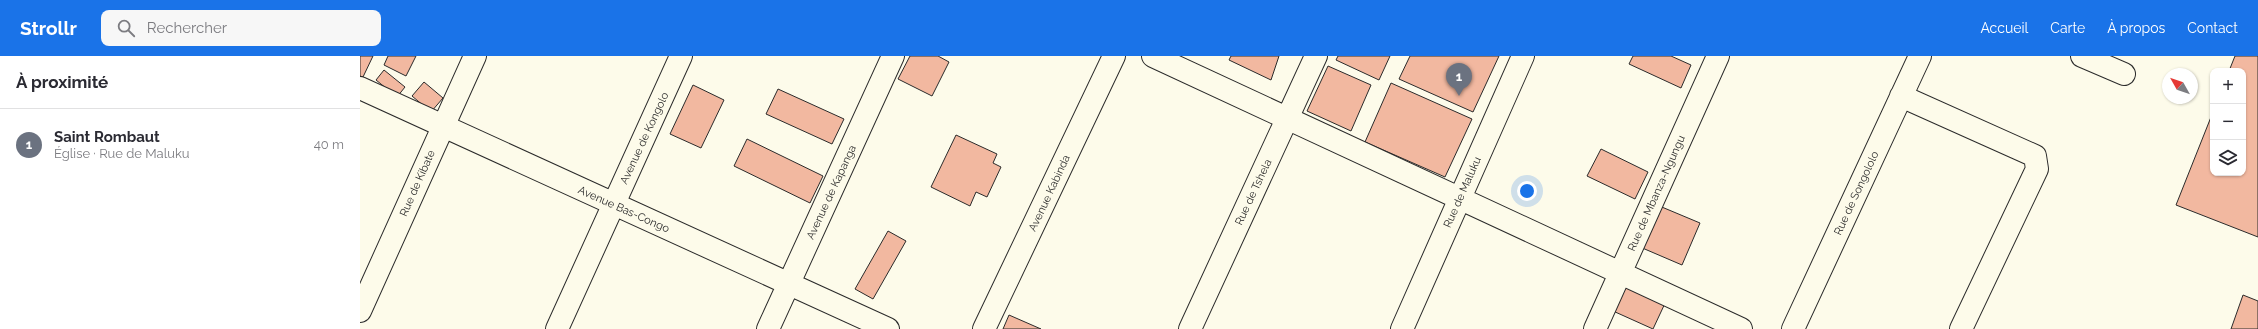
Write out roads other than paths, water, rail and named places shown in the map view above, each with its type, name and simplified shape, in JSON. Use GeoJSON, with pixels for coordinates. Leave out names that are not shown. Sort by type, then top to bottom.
{"type":"FeatureCollection","features":[{"type":"Feature","properties":{"kind":"street","name":"Rue de Kibate"},"geometry":{"type":"LineString","coordinates":[[360,311],[475,56]]}},
{"type":"Feature","properties":{"kind":"street","name":"Avenue de Kongolo"},"geometry":{"type":"LineString","coordinates":[[557,329],[681,56]]}},
{"type":"Feature","properties":{"kind":"street","name":"Avenue de Kapanga"},"geometry":{"type":"LineString","coordinates":[[768,329],[893,56]]}},
{"type":"Feature","properties":{"kind":"street","name":"Avenue Kabinda"},"geometry":{"type":"LineString","coordinates":[[984,329],[1114,56]]}},
{"type":"Feature","properties":{"kind":"street"},"geometry":{"type":"LineString","coordinates":[[1153,56],[1741,329]]}},
{"type":"Feature","properties":{"kind":"street","name":"Rue de Tshela"},"geometry":{"type":"LineString","coordinates":[[1190,329],[1316,56]]}},
{"type":"Feature","properties":{"kind":"street","name":"Rue de Maluku"},"geometry":{"type":"LineString","coordinates":[[1402,329],[1523,56]]}},
{"type":"Feature","properties":{"kind":"street","name":"Rue de Mbanza-Ngungu"},"geometry":{"type":"LineString","coordinates":[[1595,329],[1718,56]]}},
{"type":"Feature","properties":{"kind":"street","name":"Rue de Songololo"},"geometry":{"type":"LineString","coordinates":[[1793,329],[1920,56]]}},
{"type":"Feature","properties":{"kind":"street"},"geometry":{"type":"LineString","coordinates":[[2082,56],[2124,74]]}},
{"type":"Feature","properties":{"kind":"street","name":"Avenue Bas-Congo"},"geometry":{"type":"LineString","coordinates":[[360,88],[613,205],[790,282],[888,329]]}},
{"type":"Feature","properties":{"kind":"street"},"geometry":{"type":"LineString","coordinates":[[1901,96],[2035,156],[2037,169],[1961,329]]}},
{"type":"Feature","properties":{"kind":"place","name":"Saint Rombaut"},"geometry":{"type":"Point","coordinates":[1459,96]}}]}
